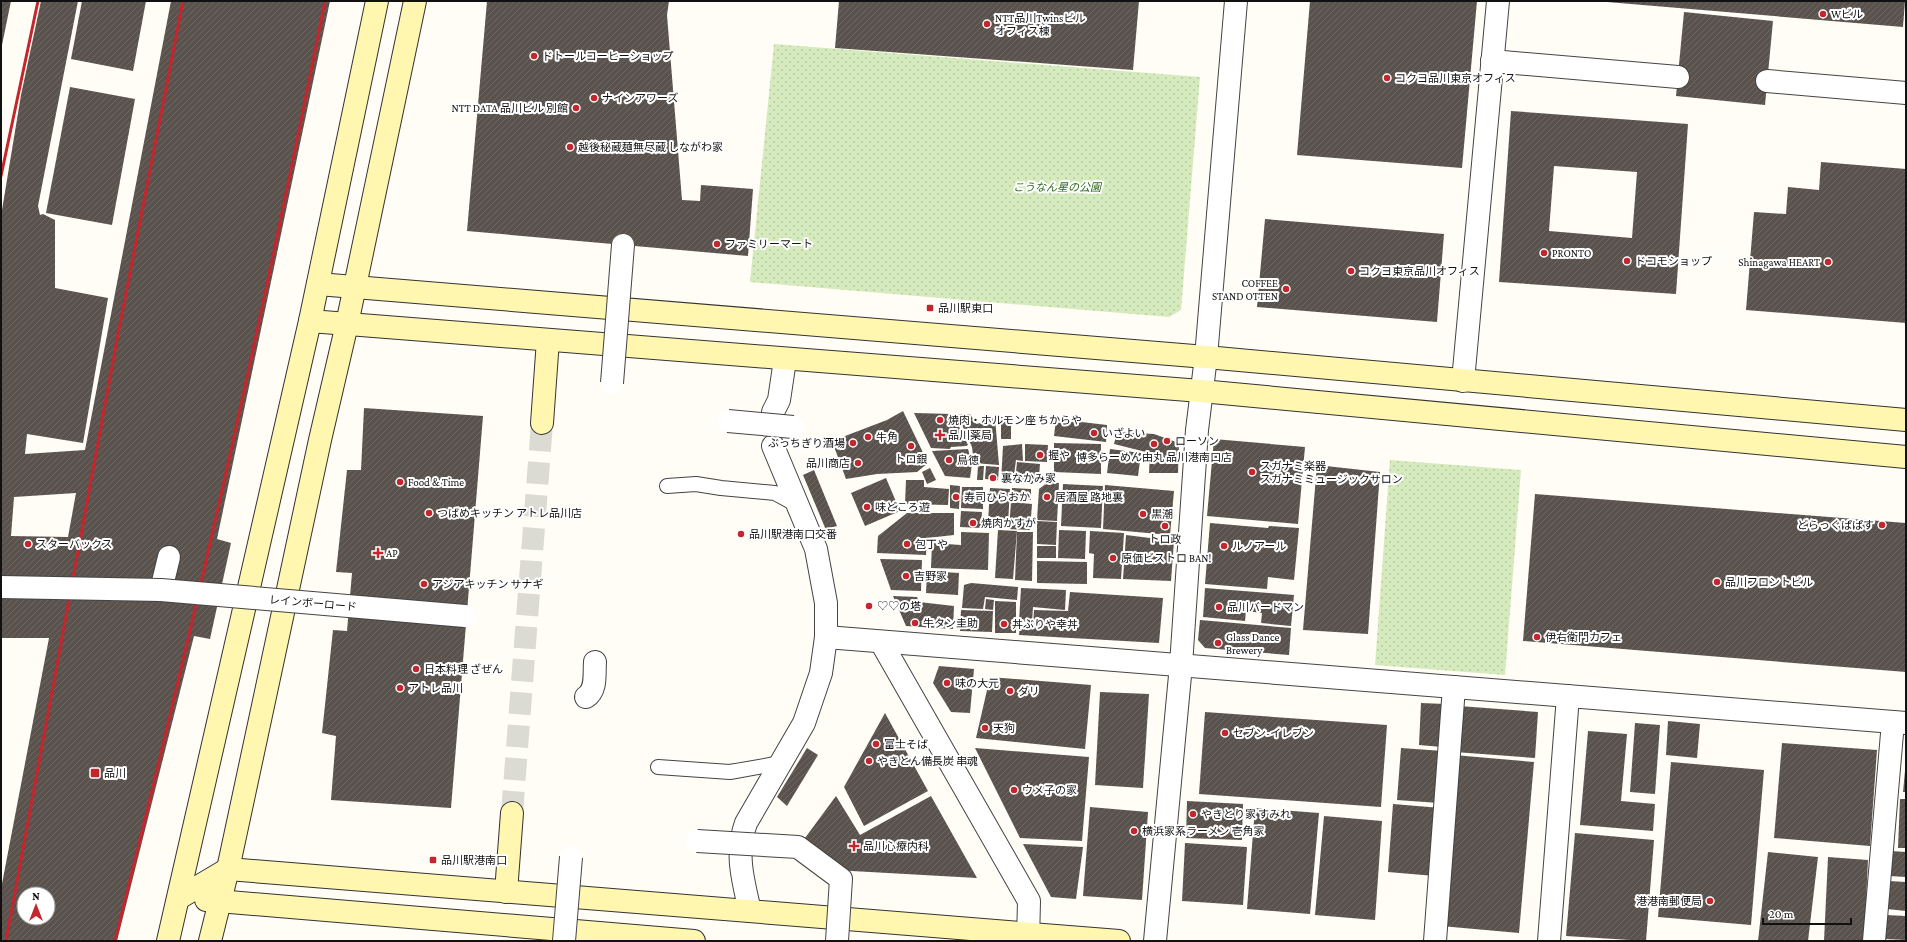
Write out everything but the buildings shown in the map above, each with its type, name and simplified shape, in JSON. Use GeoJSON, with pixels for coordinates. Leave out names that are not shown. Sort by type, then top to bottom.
{"type":"FeatureCollection","features":[{"type":"Feature","properties":{"kind":"street"},"geometry":{"type":"LineString","coordinates":[[168,941],[310,321],[377,1]]}},
{"type":"Feature","properties":{"kind":"street"},"geometry":{"type":"LineString","coordinates":[[210,941],[228,869],[317,455],[348,324],[415,1]]}},
{"type":"Feature","properties":{"kind":"street"},"geometry":{"type":"LineString","coordinates":[[1155,941],[1181,665],[1201,391],[1206,357],[1236,1]]}},
{"type":"Feature","properties":{"kind":"street"},"geometry":{"type":"LineString","coordinates":[[1463,381],[1498,1]]}},
{"type":"Feature","properties":{"kind":"street"},"geometry":{"type":"LineString","coordinates":[[1492,61],[1678,76]]}},
{"type":"Feature","properties":{"kind":"street"},"geometry":{"type":"LineString","coordinates":[[1767,81],[1906,93]]}},
{"type":"Feature","properties":{"kind":"street"},"geometry":{"type":"LineString","coordinates":[[612,383],[623,245]]}},
{"type":"Feature","properties":{"kind":"street"},"geometry":{"type":"LineString","coordinates":[[318,284],[1206,357],[1906,420]]}},
{"type":"Feature","properties":{"kind":"street"},"geometry":{"type":"LineString","coordinates":[[310,321],[785,360],[1201,391],[1906,457]]}},
{"type":"Feature","properties":{"kind":"street"},"geometry":{"type":"LineString","coordinates":[[542,423],[548,340]]}},
{"type":"Feature","properties":{"kind":"street"},"geometry":{"type":"LineString","coordinates":[[773,412],[779,400],[785,360]]}},
{"type":"Feature","properties":{"kind":"street"},"geometry":{"type":"LineString","coordinates":[[728,421],[793,427]]}},
{"type":"Feature","properties":{"kind":"street"},"geometry":{"type":"LineString","coordinates":[[750,911],[740,862],[740,839],[746,823],[804,723],[821,673],[826,637],[826,603],[816,550],[773,446]]}},
{"type":"Feature","properties":{"kind":"street"},"geometry":{"type":"LineString","coordinates":[[161,590],[168,557]]}},
{"type":"Feature","properties":{"kind":"street","name":"レインボーロード"},"geometry":{"type":"LineString","coordinates":[[1,587],[161,590],[465,616]]}},
{"type":"Feature","properties":{"kind":"street"},"geometry":{"type":"LineString","coordinates":[[826,637],[1900,723],[1874,941]]}},
{"type":"Feature","properties":{"kind":"street"},"geometry":{"type":"LineString","coordinates":[[881,642],[1029,901],[1028,938]]}},
{"type":"Feature","properties":{"kind":"street"},"geometry":{"type":"LineString","coordinates":[[586,697],[592,693],[594,689],[595,662]]}},
{"type":"Feature","properties":{"kind":"street"},"geometry":{"type":"LineString","coordinates":[[1435,941],[1454,687]]}},
{"type":"Feature","properties":{"kind":"street"},"geometry":{"type":"LineString","coordinates":[[1549,941],[1568,696]]}},
{"type":"Feature","properties":{"kind":"street"},"geometry":{"type":"LineString","coordinates":[[506,892],[512,813]]}},
{"type":"Feature","properties":{"kind":"street"},"geometry":{"type":"LineString","coordinates":[[697,841],[798,847],[841,879],[837,941]]}},
{"type":"Feature","properties":{"kind":"street"},"geometry":{"type":"LineString","coordinates":[[564,941],[571,858]]}},
{"type":"Feature","properties":{"kind":"street"},"geometry":{"type":"LineString","coordinates":[[179,898],[228,869],[750,911],[1028,938],[1118,941]]}},
{"type":"Feature","properties":{"kind":"street"},"geometry":{"type":"LineString","coordinates":[[179,898],[694,941]]}},
{"type":"Feature","properties":{"kind":"lane"},"geometry":{"type":"LineString","coordinates":[[667,486],[696,484],[721,488],[750,489],[775,493],[797,505]]}},
{"type":"Feature","properties":{"kind":"lane"},"geometry":{"type":"LineString","coordinates":[[658,767],[730,772],[781,763]]}},
{"type":"Feature","properties":{"kind":"green space","name":"こうなん星の公園"},"geometry":{"type":"Polygon","coordinates":[[[774,44],[1200,77],[1181,310],[1169,317],[750,282],[774,44]]]}},
{"type":"Feature","properties":{"kind":"green space"},"geometry":{"type":"Polygon","coordinates":[[[1390,460],[1521,470],[1505,675],[1375,665],[1390,460]]]}},
{"type":"Feature","properties":{"kind":"tunnel"},"geometry":{"type":"LineString","coordinates":[[512,813],[542,423]]}},
{"type":"Feature","properties":{"kind":"railway"},"geometry":{"type":"LineString","coordinates":[[1,176],[38,1]]}},
{"type":"Feature","properties":{"kind":"railway"},"geometry":{"type":"LineString","coordinates":[[6,941],[118,334],[183,1]]}},
{"type":"Feature","properties":{"kind":"railway"},"geometry":{"type":"LineString","coordinates":[[115,941],[172,707],[226,472],[277,237],[325,1]]}},
{"type":"Feature","properties":{"kind":"place","name":"Wビル"},"geometry":{"type":"Point","coordinates":[1823,14]}},
{"type":"Feature","properties":{"kind":"place","name":"NTT品川Twinsビル オフィス棟"},"geometry":{"type":"Point","coordinates":[987,24]}},
{"type":"Feature","properties":{"kind":"place","name":"ドトールコーヒーショップ"},"geometry":{"type":"Point","coordinates":[534,56]}},
{"type":"Feature","properties":{"kind":"place","name":"コクヨ品川東京オフィス"},"geometry":{"type":"Point","coordinates":[1387,78]}},
{"type":"Feature","properties":{"kind":"place","name":"ナインアワーズ"},"geometry":{"type":"Point","coordinates":[594,98]}},
{"type":"Feature","properties":{"kind":"place","name":"NTT DATA 品川ビル 別館"},"geometry":{"type":"Point","coordinates":[576,108]}},
{"type":"Feature","properties":{"kind":"place","name":"越後秘蔵麺無尽蔵 しながわ家"},"geometry":{"type":"Point","coordinates":[570,147]}},
{"type":"Feature","properties":{"kind":"place","name":"ファミリーマート"},"geometry":{"type":"Point","coordinates":[717,244]}},
{"type":"Feature","properties":{"kind":"place","name":"PRONTO"},"geometry":{"type":"Point","coordinates":[1544,253]}},
{"type":"Feature","properties":{"kind":"place","name":"ドコモショップ"},"geometry":{"type":"Point","coordinates":[1627,261]}},
{"type":"Feature","properties":{"kind":"place","name":"Shinagawa HEART"},"geometry":{"type":"Point","coordinates":[1828,262]}},
{"type":"Feature","properties":{"kind":"place","name":"コクヨ東京品川オフィス"},"geometry":{"type":"Point","coordinates":[1351,271]}},
{"type":"Feature","properties":{"kind":"place","name":"COFFEE STAND OTTEN"},"geometry":{"type":"Point","coordinates":[1286,289]}},
{"type":"Feature","properties":{"kind":"place","name":"品川駅東口"},"geometry":{"type":"Point","coordinates":[930,308]}},
{"type":"Feature","properties":{"kind":"place","name":"焼肉・ホルモン座 ちからや"},"geometry":{"type":"Point","coordinates":[940,420]}},
{"type":"Feature","properties":{"kind":"place","name":"いざよい"},"geometry":{"type":"Point","coordinates":[1094,433]}},
{"type":"Feature","properties":{"kind":"place","name":"品川薬局"},"geometry":{"type":"Point","coordinates":[940,435]}},
{"type":"Feature","properties":{"kind":"place","name":"牛角"},"geometry":{"type":"Point","coordinates":[868,437]}},
{"type":"Feature","properties":{"kind":"place","name":"ローソン"},"geometry":{"type":"Point","coordinates":[1167,441]}},
{"type":"Feature","properties":{"kind":"place","name":"ぶっちぎり酒場"},"geometry":{"type":"Point","coordinates":[853,443]}},
{"type":"Feature","properties":{"kind":"place","name":"博多らーめん由丸 品川港南口店"},"geometry":{"type":"Point","coordinates":[1154,444]}},
{"type":"Feature","properties":{"kind":"place","name":"トロ銀"},"geometry":{"type":"Point","coordinates":[911,446]}},
{"type":"Feature","properties":{"kind":"place","name":"握や"},"geometry":{"type":"Point","coordinates":[1040,455]}},
{"type":"Feature","properties":{"kind":"place","name":"鳥徳"},"geometry":{"type":"Point","coordinates":[949,460]}},
{"type":"Feature","properties":{"kind":"place","name":"品川商店"},"geometry":{"type":"Point","coordinates":[858,463]}},
{"type":"Feature","properties":{"kind":"place","name":"スガナミ楽器 スガナミミュージックサロン"},"geometry":{"type":"Point","coordinates":[1252,472]}},
{"type":"Feature","properties":{"kind":"place","name":"裏なかみ家"},"geometry":{"type":"Point","coordinates":[993,478]}},
{"type":"Feature","properties":{"kind":"place","name":"Food & Time"},"geometry":{"type":"Point","coordinates":[400,482]}},
{"type":"Feature","properties":{"kind":"place","name":"寿司ひらおか"},"geometry":{"type":"Point","coordinates":[956,497]}},
{"type":"Feature","properties":{"kind":"place","name":"居酒屋 路地裏"},"geometry":{"type":"Point","coordinates":[1047,497]}},
{"type":"Feature","properties":{"kind":"place","name":"味どころ遊"},"geometry":{"type":"Point","coordinates":[867,507]}},
{"type":"Feature","properties":{"kind":"place","name":"つばめキッチン アトレ品川店"},"geometry":{"type":"Point","coordinates":[429,513]}},
{"type":"Feature","properties":{"kind":"place","name":"黒潮"},"geometry":{"type":"Point","coordinates":[1143,514]}},
{"type":"Feature","properties":{"kind":"place","name":"焼肉かすが"},"geometry":{"type":"Point","coordinates":[973,523]}},
{"type":"Feature","properties":{"kind":"place","name":"どらっぐぱぱす"},"geometry":{"type":"Point","coordinates":[1882,525]}},
{"type":"Feature","properties":{"kind":"place","name":"トロ政"},"geometry":{"type":"Point","coordinates":[1165,526]}},
{"type":"Feature","properties":{"kind":"place","name":"品川駅港南口交番"},"geometry":{"type":"Point","coordinates":[741,534]}},
{"type":"Feature","properties":{"kind":"place","name":"スターバックス"},"geometry":{"type":"Point","coordinates":[28,544]}},
{"type":"Feature","properties":{"kind":"place","name":"包丁や"},"geometry":{"type":"Point","coordinates":[907,544]}},
{"type":"Feature","properties":{"kind":"place","name":"ルノアール"},"geometry":{"type":"Point","coordinates":[1224,546]}},
{"type":"Feature","properties":{"kind":"place","name":"AP"},"geometry":{"type":"Point","coordinates":[378,553]}},
{"type":"Feature","properties":{"kind":"place","name":"原価ビストロ BAN!"},"geometry":{"type":"Point","coordinates":[1113,558]}},
{"type":"Feature","properties":{"kind":"place","name":"吉野家"},"geometry":{"type":"Point","coordinates":[906,576]}},
{"type":"Feature","properties":{"kind":"place","name":"品川フロントビル"},"geometry":{"type":"Point","coordinates":[1717,582]}},
{"type":"Feature","properties":{"kind":"place","name":"アジアキッチン サナギ"},"geometry":{"type":"Point","coordinates":[424,584]}},
{"type":"Feature","properties":{"kind":"place","name":"♡♡の塔"},"geometry":{"type":"Point","coordinates":[869,606]}},
{"type":"Feature","properties":{"kind":"place","name":"品川バードマン"},"geometry":{"type":"Point","coordinates":[1219,607]}},
{"type":"Feature","properties":{"kind":"place","name":"牛タン圭助"},"geometry":{"type":"Point","coordinates":[915,623]}},
{"type":"Feature","properties":{"kind":"place","name":"丼ぶりや幸丼"},"geometry":{"type":"Point","coordinates":[1004,624]}},
{"type":"Feature","properties":{"kind":"place","name":"伊右衛門カフェ"},"geometry":{"type":"Point","coordinates":[1537,637]}},
{"type":"Feature","properties":{"kind":"place","name":"Glass Dance Brewery"},"geometry":{"type":"Point","coordinates":[1218,643]}},
{"type":"Feature","properties":{"kind":"place","name":"日本料理 ざぜん"},"geometry":{"type":"Point","coordinates":[416,669]}},
{"type":"Feature","properties":{"kind":"place","name":"味の大元"},"geometry":{"type":"Point","coordinates":[947,683]}},
{"type":"Feature","properties":{"kind":"place","name":"アトレ品川"},"geometry":{"type":"Point","coordinates":[400,688]}},
{"type":"Feature","properties":{"kind":"place","name":"ダリ"},"geometry":{"type":"Point","coordinates":[1010,691]}},
{"type":"Feature","properties":{"kind":"place","name":"天狗"},"geometry":{"type":"Point","coordinates":[985,728]}},
{"type":"Feature","properties":{"kind":"place","name":"セブン-イレブン"},"geometry":{"type":"Point","coordinates":[1225,733]}},
{"type":"Feature","properties":{"kind":"place","name":"富士そば"},"geometry":{"type":"Point","coordinates":[876,744]}},
{"type":"Feature","properties":{"kind":"place","name":"やきとん備長炭 串魂"},"geometry":{"type":"Point","coordinates":[869,761]}},
{"type":"Feature","properties":{"kind":"place","name":"品川"},"geometry":{"type":"Point","coordinates":[95,773]}},
{"type":"Feature","properties":{"kind":"place","name":"ウメ子の家"},"geometry":{"type":"Point","coordinates":[1014,790]}},
{"type":"Feature","properties":{"kind":"place","name":"やきとり家 すみれ"},"geometry":{"type":"Point","coordinates":[1193,814]}},
{"type":"Feature","properties":{"kind":"place","name":"横浜家系ラーメン 壱角家"},"geometry":{"type":"Point","coordinates":[1134,831]}},
{"type":"Feature","properties":{"kind":"place","name":"品川心療内科"},"geometry":{"type":"Point","coordinates":[854,846]}},
{"type":"Feature","properties":{"kind":"place","name":"品川駅港南口"},"geometry":{"type":"Point","coordinates":[433,860]}},
{"type":"Feature","properties":{"kind":"place","name":"港港南郵便局"},"geometry":{"type":"Point","coordinates":[1710,901]}}]}
